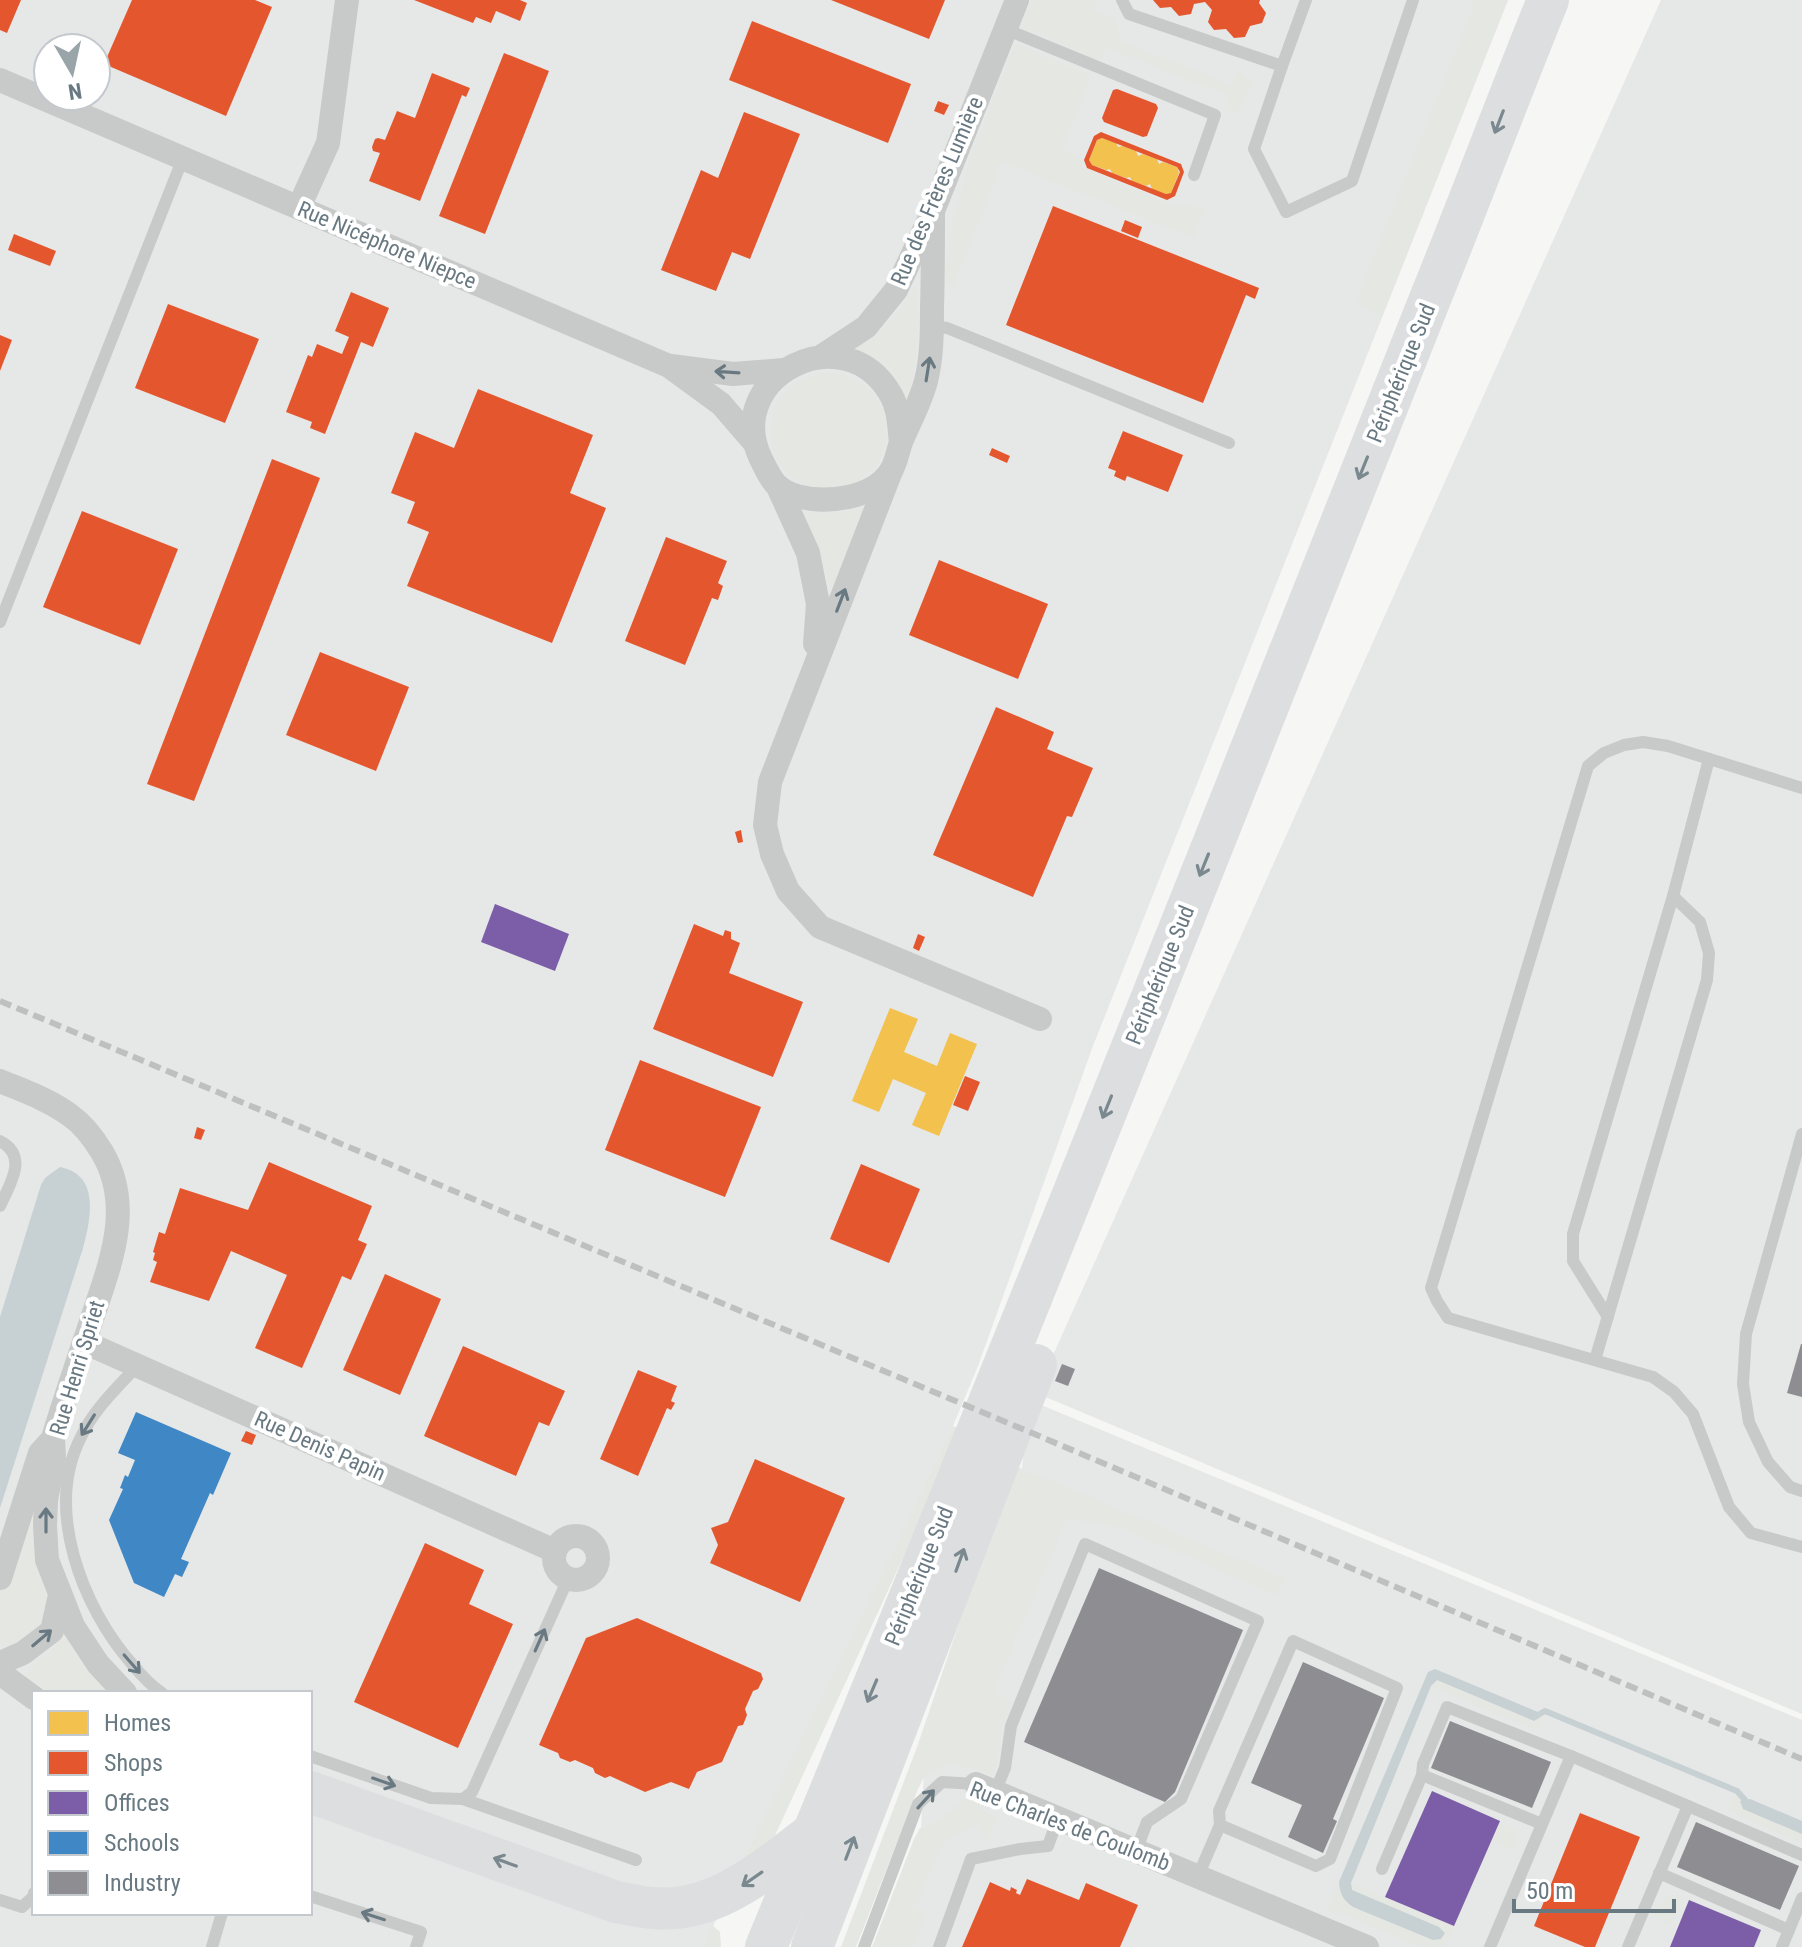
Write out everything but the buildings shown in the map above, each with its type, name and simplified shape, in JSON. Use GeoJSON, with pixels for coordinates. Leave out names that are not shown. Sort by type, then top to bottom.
{"type":"FeatureCollection","features":[{"type":"Feature","properties":{"kind":"highway","name":"Périphérique Sud"},"geometry":{"type":"LineString","coordinates":[[766,1947],[1003,1368],[1548,0]]}},
{"type":"Feature","properties":{"kind":"highway","name":"Périphérique Sud"},"geometry":{"type":"LineString","coordinates":[[812,1947],[1000,1453],[1578,0]]}},
{"type":"Feature","properties":{"kind":"highway"},"geometry":{"type":"LineString","coordinates":[[312,1793],[616,1902],[655,1909],[684,1906],[741,1887],[814,1832]]}},
{"type":"Feature","properties":{"kind":"street"},"geometry":{"type":"LineString","coordinates":[[299,207],[328,143],[347,0]]}},
{"type":"Feature","properties":{"kind":"street","name":"Rue des Frères Lumière"},"geometry":{"type":"LineString","coordinates":[[822,356],[866,327],[896,290],[933,211],[1017,0]]}},
{"type":"Feature","properties":{"kind":"street","name":"Rue Nicéphore Niepce"},"geometry":{"type":"LineString","coordinates":[[0,80],[669,366],[721,404],[753,441]]}},
{"type":"Feature","properties":{"kind":"street"},"geometry":{"type":"LineString","coordinates":[[933,211],[932,326],[927,377],[770,782],[765,825],[772,854],[788,891],[820,927],[1040,1019]]}},
{"type":"Feature","properties":{"kind":"street"},"geometry":{"type":"LineString","coordinates":[[812,672],[818,604],[808,553],[753,441],[755,414],[762,394],[784,370],[806,359],[822,356],[843,358],[863,366],[880,379],[892,397],[901,442]]}},
{"type":"Feature","properties":{"kind":"street"},"geometry":{"type":"LineString","coordinates":[[669,366],[733,374],[784,370]]}},
{"type":"Feature","properties":{"kind":"street"},"geometry":{"type":"LineString","coordinates":[[779,489],[812,500],[836,500],[876,485],[891,471]]}},
{"type":"Feature","properties":{"kind":"street","name":"Rue Henri Spriet"},"geometry":{"type":"LineString","coordinates":[[0,1081],[54,1104],[73,1117],[99,1147],[114,1179],[119,1215],[115,1249],[53,1438],[54,1458],[46,1500],[45,1526],[47,1560],[73,1626],[98,1664],[123,1691]]}},
{"type":"Feature","properties":{"kind":"street","name":"Rue Denis Papin"},"geometry":{"type":"LineString","coordinates":[[84,1342],[555,1551]]}},
{"type":"Feature","properties":{"kind":"street"},"geometry":{"type":"LineString","coordinates":[[0,1578],[40,1453],[53,1438]]}},
{"type":"Feature","properties":{"kind":"street"},"geometry":{"type":"LineString","coordinates":[[582,1536],[595,1546],[598,1563],[594,1572],[586,1578],[568,1579],[556,1568],[555,1551],[565,1538],[582,1536]]}},
{"type":"Feature","properties":{"kind":"street"},"geometry":{"type":"LineString","coordinates":[[0,1663],[23,1653],[52,1631],[60,1595]]}},
{"type":"Feature","properties":{"kind":"street"},"geometry":{"type":"LineString","coordinates":[[0,1673],[32,1697]]}},
{"type":"Feature","properties":{"kind":"street","name":"Rue Charles de Coulomb"},"geometry":{"type":"LineString","coordinates":[[985,1788],[1367,1947]]}},
{"type":"Feature","properties":{"kind":"lane"},"geometry":{"type":"LineString","coordinates":[[1122,0],[1129,14],[1282,66]]}},
{"type":"Feature","properties":{"kind":"lane"},"geometry":{"type":"LineString","coordinates":[[1306,0],[1254,149],[1286,212],[1352,181],[1413,0]]}},
{"type":"Feature","properties":{"kind":"lane"},"geometry":{"type":"LineString","coordinates":[[1005,29],[1215,115],[1194,175]]}},
{"type":"Feature","properties":{"kind":"lane"},"geometry":{"type":"LineString","coordinates":[[0,622],[183,158]]}},
{"type":"Feature","properties":{"kind":"lane"},"geometry":{"type":"LineString","coordinates":[[932,326],[947,328],[1229,443]]}},
{"type":"Feature","properties":{"kind":"lane"},"geometry":{"type":"LineString","coordinates":[[1802,788],[1668,746],[1643,742],[1604,753],[1588,766],[1431,1288],[1448,1318],[1653,1377],[1674,1392],[1693,1414],[1729,1507],[1751,1533],[1802,1547]]}},
{"type":"Feature","properties":{"kind":"lane"},"geometry":{"type":"LineString","coordinates":[[1608,1317],[1573,1261],[1573,1234],[1673,896],[1709,759]]}},
{"type":"Feature","properties":{"kind":"lane"},"geometry":{"type":"LineString","coordinates":[[1595,1360],[1707,980],[1709,953],[1700,922],[1673,896]]}},
{"type":"Feature","properties":{"kind":"lane"},"geometry":{"type":"LineString","coordinates":[[1802,1134],[1746,1334],[1743,1384],[1749,1422],[1768,1462],[1790,1487],[1802,1491]]}},
{"type":"Feature","properties":{"kind":"lane"},"geometry":{"type":"LineString","coordinates":[[0,1141],[16,1157],[15,1172],[0,1206]]}},
{"type":"Feature","properties":{"kind":"lane"},"geometry":{"type":"LineString","coordinates":[[138,1365],[99,1407],[80,1437],[71,1463],[67,1497],[70,1543],[84,1589],[113,1642],[159,1691]]}},
{"type":"Feature","properties":{"kind":"lane"},"geometry":{"type":"LineString","coordinates":[[985,1788],[1005,1768],[1011,1726],[1085,1544],[1258,1621],[1181,1799],[1147,1822],[1136,1851]]}},
{"type":"Feature","properties":{"kind":"lane"},"geometry":{"type":"LineString","coordinates":[[463,1799],[472,1792],[568,1579]]}},
{"type":"Feature","properties":{"kind":"lane"},"geometry":{"type":"LineString","coordinates":[[1198,1876],[1220,1825],[1219,1811],[1293,1641],[1397,1688],[1330,1859],[1316,1866],[1220,1825]]}},
{"type":"Feature","properties":{"kind":"lane"},"geometry":{"type":"LineString","coordinates":[[1382,1869],[1447,1707],[1571,1756],[1802,1855]]}},
{"type":"Feature","properties":{"kind":"lane"},"geometry":{"type":"LineString","coordinates":[[1495,1945],[1571,1756]]}},
{"type":"Feature","properties":{"kind":"lane"},"geometry":{"type":"LineString","coordinates":[[312,1757],[431,1798],[463,1799],[636,1860]]}},
{"type":"Feature","properties":{"kind":"lane"},"geometry":{"type":"LineString","coordinates":[[1422,1775],[1542,1824]]}},
{"type":"Feature","properties":{"kind":"lane","name":"Rue Charles de Coulomb"},"geometry":{"type":"LineString","coordinates":[[864,1947],[918,1804],[942,1782],[985,1788]]}},
{"type":"Feature","properties":{"kind":"lane"},"geometry":{"type":"LineString","coordinates":[[1628,1947],[1688,1806]]}},
{"type":"Feature","properties":{"kind":"lane"},"geometry":{"type":"LineString","coordinates":[[939,1947],[971,1859],[1048,1846],[1058,1818]]}},
{"type":"Feature","properties":{"kind":"lane"},"geometry":{"type":"LineString","coordinates":[[1659,1873],[1789,1930]]}},
{"type":"Feature","properties":{"kind":"lane"},"geometry":{"type":"LineString","coordinates":[[312,1897],[421,1932],[416,1947]]}},
{"type":"Feature","properties":{"kind":"lane"},"geometry":{"type":"LineString","coordinates":[[0,1900],[22,1907],[32,1898]]}},
{"type":"Feature","properties":{"kind":"lane"},"geometry":{"type":"LineString","coordinates":[[1782,1947],[1802,1898]]}},
{"type":"Feature","properties":{"kind":"lane"},"geometry":{"type":"LineString","coordinates":[[212,1947],[221,1915]]}},
{"type":"Feature","properties":{"kind":"shaded area"},"geometry":{"type":"Polygon","coordinates":[[[0,0],[1508,0],[1093,1046],[978,1366],[953,1426],[703,1947],[0,1947],[0,0]]]}},
{"type":"Feature","properties":{"kind":"shaded area"},"geometry":{"type":"Polygon","coordinates":[[[1032,0],[1098,0],[1094,10],[1116,20],[1120,41],[1232,85],[1237,70],[1252,84],[1245,101],[1236,113],[1225,109],[1229,96],[1107,45],[1100,61],[1021,27],[1032,0]]]}},
{"type":"Feature","properties":{"kind":"shaded area"},"geometry":{"type":"Polygon","coordinates":[[[1472,0],[1508,0],[1382,317],[1356,301],[1474,7],[1472,0]]]}},
{"type":"Feature","properties":{"kind":"shaded area"},"geometry":{"type":"Polygon","coordinates":[[[1661,0],[1802,0],[1802,1714],[1036,1393],[1661,0]]]}},
{"type":"Feature","properties":{"kind":"shaded area"},"geometry":{"type":"Polygon","coordinates":[[[1016,43],[1091,76],[1062,149],[1081,158],[1083,168],[1165,203],[1204,208],[1193,238],[1002,162],[952,288],[945,273],[951,229],[967,167],[1016,43]]]}},
{"type":"Feature","properties":{"kind":"shaded area"},"geometry":{"type":"Polygon","coordinates":[[[917,288],[916,348],[907,406],[886,371],[852,350],[875,335],[899,313],[913,289],[917,288]]]}},
{"type":"Feature","properties":{"kind":"shaded area"},"geometry":{"type":"Polygon","coordinates":[[[828,373],[850,377],[869,390],[882,409],[886,431],[882,453],[869,472],[850,485],[828,489],[806,485],[787,472],[774,453],[770,431],[774,409],[787,390],[806,377],[828,373]]]}},
{"type":"Feature","properties":{"kind":"shaded area"},"geometry":{"type":"Polygon","coordinates":[[[865,505],[830,589],[803,511],[834,513],[865,505]]]}},
{"type":"Feature","properties":{"kind":"shaded area"},"geometry":{"type":"Polygon","coordinates":[[[60,1167],[72,1171],[86,1186],[90,1206],[88,1228],[0,1508],[0,1317],[41,1185],[60,1167]]]}},
{"type":"Feature","properties":{"kind":"shaded area"},"geometry":{"type":"Polygon","coordinates":[[[1029,1400],[1802,1720],[1802,1947],[886,1947],[920,1848],[924,1770],[1022,1468],[1029,1400]]]}},
{"type":"Feature","properties":{"kind":"shaded area"},"geometry":{"type":"Polygon","coordinates":[[[953,1426],[962,1430],[772,1842],[736,1875],[953,1426]]]}},
{"type":"Feature","properties":{"kind":"shaded area"},"geometry":{"type":"Polygon","coordinates":[[[1013,1465],[1286,1579],[1276,1595],[1124,1529],[1067,1518],[993,1693],[1012,1702],[1001,1727],[997,1764],[992,1775],[952,1765],[936,1768],[926,1775],[856,1947],[841,1947],[917,1747],[1013,1465]]]}},
{"type":"Feature","properties":{"kind":"shaded area"},"geometry":{"type":"Polygon","coordinates":[[[37,1481],[47,1610],[40,1628],[27,1641],[18,1645],[0,1645],[0,1594],[37,1481]]]}},
{"type":"Feature","properties":{"kind":"shaded area"},"geometry":{"type":"Polygon","coordinates":[[[62,1631],[104,1691],[49,1691],[30,1684],[30,1665],[50,1652],[62,1631]]]}},
{"type":"Feature","properties":{"kind":"shaded area"},"geometry":{"type":"Polygon","coordinates":[[[1435,1669],[1538,1712],[1539,1718],[1534,1721],[1437,1680],[1431,1686],[1351,1883],[1352,1890],[1439,1927],[1445,1933],[1441,1939],[1433,1940],[1353,1907],[1343,1896],[1339,1882],[1428,1672],[1435,1669]]]}},
{"type":"Feature","properties":{"kind":"shaded area"},"geometry":{"type":"Polygon","coordinates":[[[1436,1680],[1533,1721],[1539,1718],[1538,1712],[1544,1715],[1538,1731],[1431,1686],[1436,1680]]]}},
{"type":"Feature","properties":{"kind":"shaded area"},"geometry":{"type":"Polygon","coordinates":[[[1734,1794],[1750,1799],[1741,1801],[1744,1809],[1802,1834],[1802,1843],[1727,1811],[1734,1794]]]}},
{"type":"Feature","properties":{"kind":"shaded area"},"geometry":{"type":"Polygon","coordinates":[[[976,1796],[986,1801],[983,1810],[997,1818],[987,1842],[979,1826],[953,1835],[937,1853],[915,1907],[926,1912],[914,1947],[872,1947],[920,1828],[930,1826],[969,1797],[976,1796]]]}},
{"type":"Feature","properties":{"kind":"shaded area"},"geometry":{"type":"Polygon","coordinates":[[[1750,1799],[1802,1821],[1802,1834],[1743,1809],[1740,1801],[1750,1799]]]}},
{"type":"Feature","properties":{"kind":"shaded area"},"geometry":{"type":"Polygon","coordinates":[[[1500,1821],[1515,1830],[1518,1842],[1514,1851],[1491,1840],[1500,1821]]]}},
{"type":"Feature","properties":{"kind":"shaded area"},"geometry":{"type":"Polygon","coordinates":[[[1339,1882],[1340,1891],[1353,1907],[1433,1940],[1442,1939],[1439,1927],[1352,1890],[1351,1883],[1454,1926],[1445,1947],[1422,1947],[1326,1908],[1339,1882]]]}},
{"type":"Feature","properties":{"kind":"shaded area"},"geometry":{"type":"Polygon","coordinates":[[[1670,1895],[1682,1895],[1672,1923],[1653,1915],[1660,1902],[1670,1895]]]}},
{"type":"Feature","properties":{"kind":"shaded area"},"geometry":{"type":"Polygon","coordinates":[[[712,1925],[720,1932],[721,1947],[703,1947],[712,1925]]]}},
{"type":"Feature","properties":{"kind":"waterway"},"geometry":{"type":"LineString","coordinates":[[1538,1715],[1545,1711],[1737,1791],[1745,1800]]}},
{"type":"Feature","properties":{"kind":"railway"},"geometry":{"type":"LineString","coordinates":[[0,1001],[1802,1759]]}}]}
